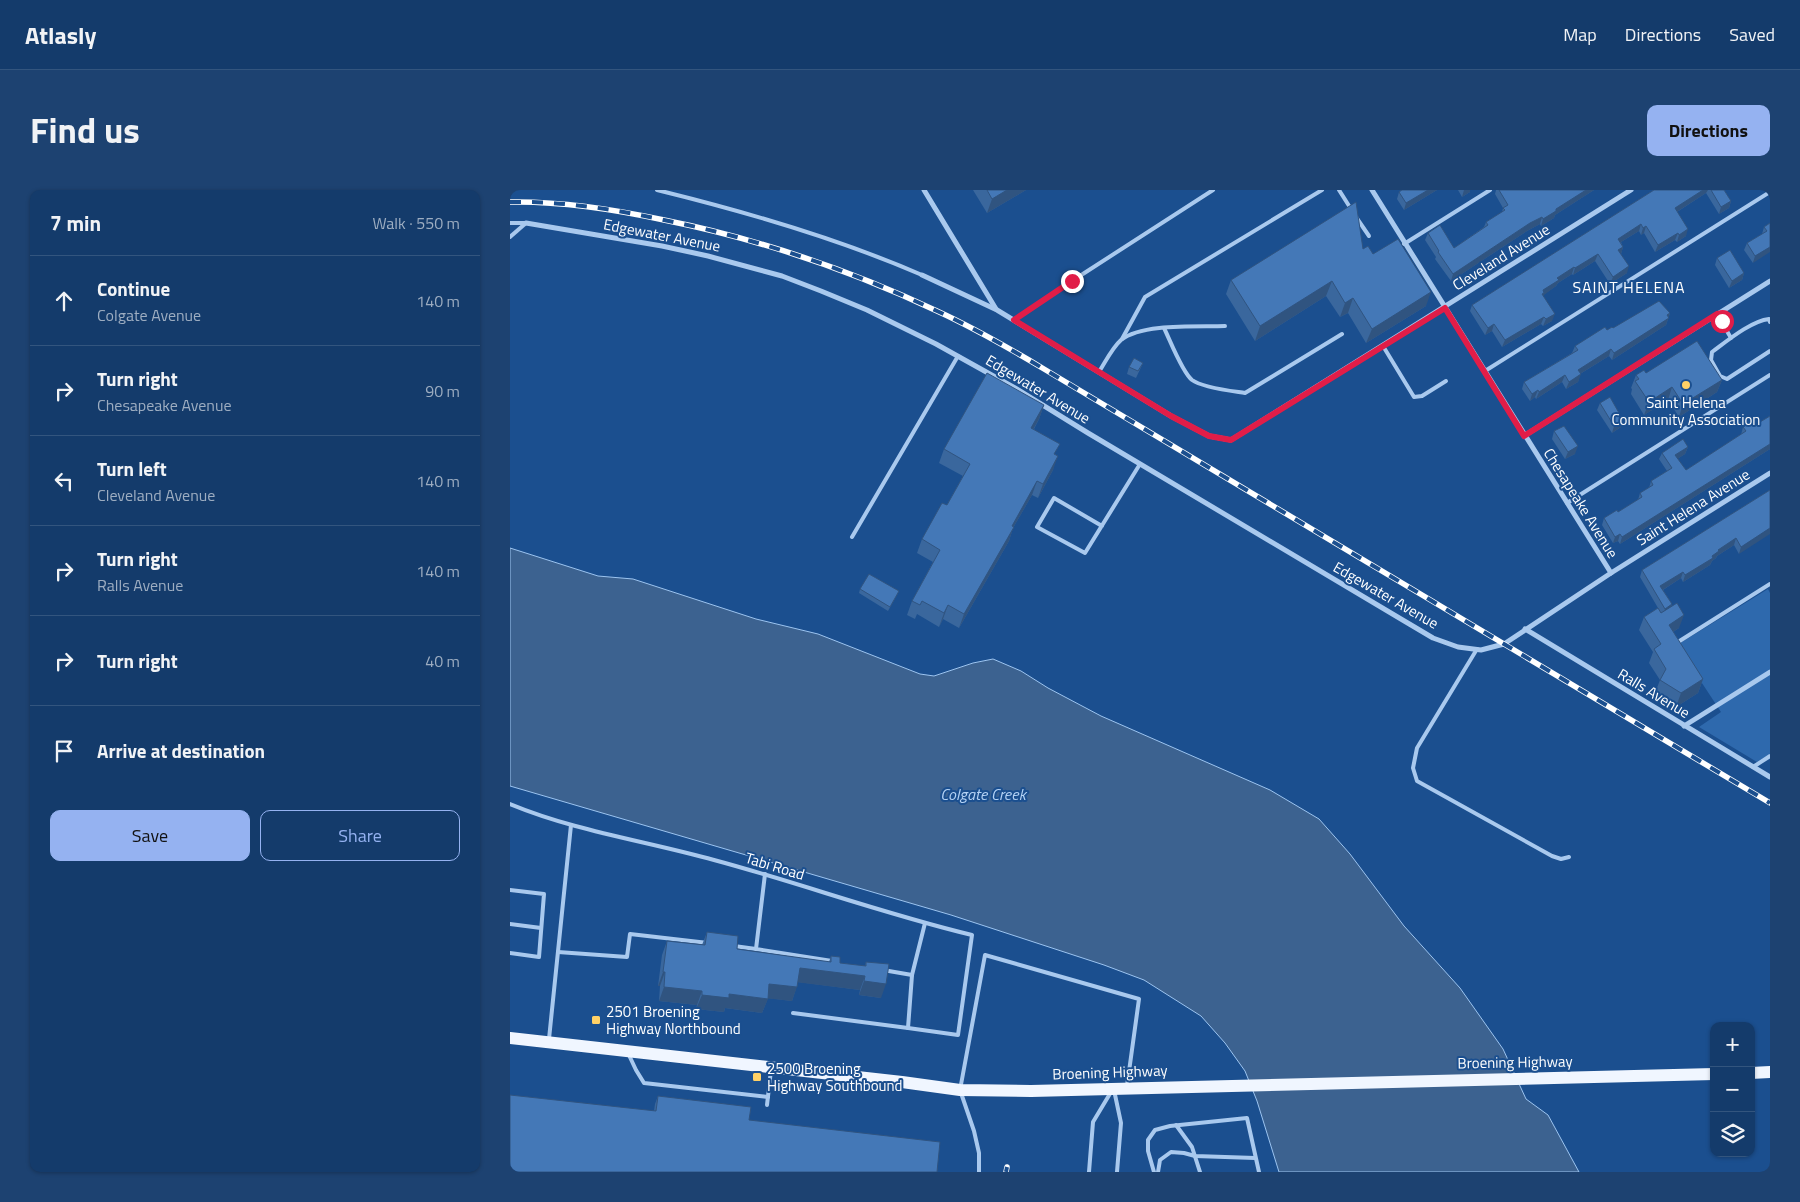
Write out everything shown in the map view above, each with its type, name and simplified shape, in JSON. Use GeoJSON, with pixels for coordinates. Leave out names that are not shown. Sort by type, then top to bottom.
{"type":"FeatureCollection","features":[{"type":"Feature","properties":{"kind":"main road","name":"Broening Highway"},"geometry":{"type":"LineString","coordinates":[[510,1038],[960,1090],[1031,1091],[1710,1074]]}},
{"type":"Feature","properties":{"kind":"main road"},"geometry":{"type":"LineString","coordinates":[[1755,1073],[1770,1072]]}},
{"type":"Feature","properties":{"kind":"street"},"geometry":{"type":"LineString","coordinates":[[924,190],[997,310]]}},
{"type":"Feature","properties":{"kind":"street","name":"Chesapeake Avenue"},"geometry":{"type":"LineString","coordinates":[[1372,190],[1611,574]]}},
{"type":"Feature","properties":{"kind":"street","name":"Cleveland Avenue"},"geometry":{"type":"LineString","coordinates":[[1099,372],[1171,416],[1209,436],[1231,440],[1632,190]]}},
{"type":"Feature","properties":{"kind":"street","name":"Edgewater Avenue"},"geometry":{"type":"LineString","coordinates":[[526,223],[708,256],[782,276],[821,290],[867,310],[958,356],[1015,388],[1433,638],[1448,644],[1477,650],[1504,644]]}},
{"type":"Feature","properties":{"kind":"street"},"geometry":{"type":"LineString","coordinates":[[922,275],[997,310],[1099,372]]}},
{"type":"Feature","properties":{"kind":"street"},"geometry":{"type":"LineString","coordinates":[[1524,436],[1770,281]]}},
{"type":"Feature","properties":{"kind":"street","name":"Saint Helena Avenue"},"geometry":{"type":"LineString","coordinates":[[1504,644],[1770,473]]}},
{"type":"Feature","properties":{"kind":"street","name":"Ralls Avenue"},"geometry":{"type":"LineString","coordinates":[[1525,629],[1770,777]]}},
{"type":"Feature","properties":{"kind":"street"},"geometry":{"type":"LineString","coordinates":[[1684,726],[1770,672]]}},
{"type":"Feature","properties":{"kind":"lane"},"geometry":{"type":"LineString","coordinates":[[657,190],[756,216],[835,242],[922,275]]}},
{"type":"Feature","properties":{"kind":"lane"},"geometry":{"type":"LineString","coordinates":[[1014,320],[1213,190]]}},
{"type":"Feature","properties":{"kind":"lane"},"geometry":{"type":"LineString","coordinates":[[1099,372],[1110,353],[1122,339],[1145,297],[1322,190]]}},
{"type":"Feature","properties":{"kind":"lane"},"geometry":{"type":"LineString","coordinates":[[1339,190],[1369,236]]}},
{"type":"Feature","properties":{"kind":"lane"},"geometry":{"type":"LineString","coordinates":[[1404,244],[1490,190]]}},
{"type":"Feature","properties":{"kind":"lane"},"geometry":{"type":"LineString","coordinates":[[1485,371],[1770,192]]}},
{"type":"Feature","properties":{"kind":"lane"},"geometry":{"type":"LineString","coordinates":[[510,223],[526,223]]}},
{"type":"Feature","properties":{"kind":"lane"},"geometry":{"type":"LineString","coordinates":[[510,237],[526,223]]}},
{"type":"Feature","properties":{"kind":"lane"},"geometry":{"type":"LineString","coordinates":[[1717,314],[1731,338]]}},
{"type":"Feature","properties":{"kind":"lane"},"geometry":{"type":"LineString","coordinates":[[1770,322],[1769,319],[1762,320],[1731,338],[1712,352],[1711,360],[1720,376],[1727,379],[1770,351]]}},
{"type":"Feature","properties":{"kind":"lane"},"geometry":{"type":"LineString","coordinates":[[1122,339],[1147,329],[1224,326]]}},
{"type":"Feature","properties":{"kind":"lane"},"geometry":{"type":"LineString","coordinates":[[1164,328],[1183,367],[1192,380],[1212,388],[1245,393],[1342,334]]}},
{"type":"Feature","properties":{"kind":"lane"},"geometry":{"type":"LineString","coordinates":[[1383,346],[1414,397],[1422,396],[1446,381]]}},
{"type":"Feature","properties":{"kind":"lane"},"geometry":{"type":"LineString","coordinates":[[852,537],[958,356]]}},
{"type":"Feature","properties":{"kind":"lane"},"geometry":{"type":"LineString","coordinates":[[1567,503],[1770,374]]}},
{"type":"Feature","properties":{"kind":"lane"},"geometry":{"type":"LineString","coordinates":[[1102,526],[1054,498],[1037,527],[1084,553],[1102,526],[1140,464]]}},
{"type":"Feature","properties":{"kind":"lane"},"geometry":{"type":"LineString","coordinates":[[1678,642],[1770,584]]}},
{"type":"Feature","properties":{"kind":"lane"},"geometry":{"type":"LineString","coordinates":[[1477,650],[1417,748],[1413,768],[1417,781],[1552,856],[1561,859],[1568,857]]}},
{"type":"Feature","properties":{"kind":"lane"},"geometry":{"type":"LineString","coordinates":[[1753,767],[1770,756]]}},
{"type":"Feature","properties":{"kind":"lane","name":"Tabi Road"},"geometry":{"type":"LineString","coordinates":[[510,804],[571,825],[675,849],[766,874],[925,923],[972,935],[958,1035],[908,1028]]}},
{"type":"Feature","properties":{"kind":"lane"},"geometry":{"type":"LineString","coordinates":[[549,1042],[571,825]]}},
{"type":"Feature","properties":{"kind":"lane"},"geometry":{"type":"LineString","coordinates":[[756,949],[766,874]]}},
{"type":"Feature","properties":{"kind":"lane"},"geometry":{"type":"LineString","coordinates":[[510,890],[544,894],[539,957],[510,953]]}},
{"type":"Feature","properties":{"kind":"lane"},"geometry":{"type":"LineString","coordinates":[[792,1014],[908,1028],[912,975],[925,923]]}},
{"type":"Feature","properties":{"kind":"lane"},"geometry":{"type":"LineString","coordinates":[[510,924],[541,928]]}},
{"type":"Feature","properties":{"kind":"lane"},"geometry":{"type":"LineString","coordinates":[[558,952],[627,957],[630,934],[717,944]]}},
{"type":"Feature","properties":{"kind":"lane"},"geometry":{"type":"LineString","coordinates":[[727,945],[834,962]]}},
{"type":"Feature","properties":{"kind":"lane"},"geometry":{"type":"LineString","coordinates":[[979,1172],[979,1154],[974,1131],[960,1090],[985,955],[1139,999],[1127,1088]]}},
{"type":"Feature","properties":{"kind":"lane"},"geometry":{"type":"LineString","coordinates":[[873,968],[912,975]]}},
{"type":"Feature","properties":{"kind":"lane"},"geometry":{"type":"LineString","coordinates":[[628,1051],[644,1083],[768,1097]]}},
{"type":"Feature","properties":{"kind":"lane"},"geometry":{"type":"LineString","coordinates":[[767,1105],[771,1067]]}},
{"type":"Feature","properties":{"kind":"lane"},"geometry":{"type":"LineString","coordinates":[[1089,1172],[1093,1122],[1113,1088]]}},
{"type":"Feature","properties":{"kind":"lane"},"geometry":{"type":"LineString","coordinates":[[1113,1088],[1121,1123],[1117,1172]]}},
{"type":"Feature","properties":{"kind":"lane"},"geometry":{"type":"LineString","coordinates":[[1156,1172],[1148,1151],[1148,1140],[1155,1130],[1176,1125],[1247,1118],[1259,1172]]}},
{"type":"Feature","properties":{"kind":"lane"},"geometry":{"type":"LineString","coordinates":[[1176,1125],[1192,1147],[1200,1172]]}},
{"type":"Feature","properties":{"kind":"lane"},"geometry":{"type":"LineString","coordinates":[[1156,1172],[1160,1160],[1171,1152],[1195,1156],[1255,1158]]}},
{"type":"Feature","properties":{"kind":"shaded area"},"geometry":{"type":"Polygon","coordinates":[[[1768,589],[1770,593],[1770,754],[1757,762],[1699,727],[1721,712],[1677,645],[1768,589]]]}},
{"type":"Feature","properties":{"kind":"water","name":"Colgate Creek"},"geometry":{"type":"Polygon","coordinates":[[[510,548],[598,576],[633,579],[756,619],[818,634],[920,674],[934,676],[973,663],[993,659],[1021,671],[1048,688],[1101,716],[1270,790],[1319,819],[1350,854],[1404,926],[1460,988],[1503,1049],[1526,1099],[1548,1115],[1579,1172],[1279,1172],[1257,1101],[1245,1071],[1225,1043],[1201,1016],[1144,980],[951,915],[510,786],[510,548]]]}},
{"type":"Feature","properties":{"kind":"building"},"geometry":{"type":"Polygon","coordinates":[[[987,190],[1007,190],[992,199],[987,190]]]}},
{"type":"Feature","properties":{"kind":"building"},"geometry":{"type":"Polygon","coordinates":[[[1402,190],[1428,190],[1406,203],[1399,192],[1402,190]]]}},
{"type":"Feature","properties":{"kind":"building"},"geometry":{"type":"Polygon","coordinates":[[[1499,190],[1586,190],[1543,219],[1542,217],[1530,223],[1453,274],[1428,233],[1440,225],[1454,248],[1488,225],[1486,222],[1505,210],[1503,208],[1508,205],[1499,190]]]}},
{"type":"Feature","properties":{"kind":"building"},"geometry":{"type":"Polygon","coordinates":[[[1654,190],[1703,190],[1675,208],[1688,229],[1658,245],[1646,226],[1643,228],[1641,224],[1618,239],[1623,247],[1618,250],[1629,266],[1613,277],[1598,254],[1557,278],[1559,280],[1543,290],[1544,293],[1542,294],[1555,314],[1546,319],[1544,317],[1505,340],[1494,324],[1488,328],[1472,305],[1654,190]]]}},
{"type":"Feature","properties":{"kind":"building"},"geometry":{"type":"Polygon","coordinates":[[[1711,190],[1724,190],[1731,201],[1721,207],[1711,190]]]}},
{"type":"Feature","properties":{"kind":"building"},"geometry":{"type":"Polygon","coordinates":[[[1356,202],[1363,249],[1368,246],[1373,254],[1398,239],[1431,292],[1372,329],[1353,298],[1345,303],[1332,281],[1260,326],[1231,280],[1356,202]]]}},
{"type":"Feature","properties":{"kind":"building"},"geometry":{"type":"Polygon","coordinates":[[[1770,223],[1770,247],[1755,256],[1747,243],[1767,231],[1764,227],[1770,223]]]}},
{"type":"Feature","properties":{"kind":"building"},"geometry":{"type":"Polygon","coordinates":[[[1730,250],[1744,273],[1732,281],[1717,258],[1730,250]]]}},
{"type":"Feature","properties":{"kind":"building"},"geometry":{"type":"Polygon","coordinates":[[[1659,301],[1670,313],[1667,315],[1669,318],[1614,353],[1611,349],[1578,370],[1581,374],[1569,382],[1565,375],[1539,392],[1538,390],[1532,394],[1524,382],[1578,350],[1575,346],[1605,327],[1607,330],[1613,328],[1659,301]]]}},
{"type":"Feature","properties":{"kind":"building"},"geometry":{"type":"Polygon","coordinates":[[[1697,341],[1722,380],[1683,404],[1672,387],[1649,402],[1635,381],[1639,379],[1636,375],[1644,370],[1646,373],[1697,341]]]}},
{"type":"Feature","properties":{"kind":"building"},"geometry":{"type":"Polygon","coordinates":[[[1134,358],[1143,363],[1138,371],[1129,367],[1134,358]]]}},
{"type":"Feature","properties":{"kind":"building"},"geometry":{"type":"Polygon","coordinates":[[[987,373],[1044,405],[1031,428],[1060,444],[1054,454],[1058,456],[1043,484],[1037,481],[1012,526],[1014,527],[964,614],[948,605],[944,613],[922,601],[920,605],[912,601],[940,550],[922,539],[942,503],[947,505],[970,464],[944,449],[987,373]]]}},
{"type":"Feature","properties":{"kind":"building"},"geometry":{"type":"Polygon","coordinates":[[[1610,397],[1623,420],[1614,426],[1600,403],[1610,397]]]}},
{"type":"Feature","properties":{"kind":"building"},"geometry":{"type":"Polygon","coordinates":[[[1770,416],[1770,444],[1622,537],[1620,534],[1615,537],[1604,518],[1617,510],[1618,512],[1642,497],[1640,493],[1653,485],[1651,481],[1672,468],[1662,453],[1683,439],[1688,447],[1675,455],[1686,470],[1746,431],[1743,427],[1758,418],[1760,422],[1770,416]]]}},
{"type":"Feature","properties":{"kind":"building"},"geometry":{"type":"Polygon","coordinates":[[[1564,426],[1578,446],[1568,452],[1554,431],[1564,426]]]}},
{"type":"Feature","properties":{"kind":"building"},"geometry":{"type":"Polygon","coordinates":[[[1770,490],[1770,528],[1741,547],[1736,538],[1718,550],[1712,556],[1713,558],[1685,575],[1683,572],[1660,586],[1672,604],[1665,609],[1642,570],[1770,490]]]}},
{"type":"Feature","properties":{"kind":"building"},"geometry":{"type":"Polygon","coordinates":[[[869,574],[899,591],[890,607],[860,589],[869,574]]]}},
{"type":"Feature","properties":{"kind":"building"},"geometry":{"type":"Polygon","coordinates":[[[1677,603],[1684,615],[1669,625],[1703,679],[1681,693],[1660,680],[1666,669],[1654,649],[1661,644],[1644,617],[1658,608],[1661,613],[1677,603]]]}},
{"type":"Feature","properties":{"kind":"building"},"geometry":{"type":"Polygon","coordinates":[[[707,932],[738,936],[737,949],[831,962],[831,956],[840,957],[840,963],[866,966],[866,962],[889,964],[886,984],[864,981],[865,976],[800,968],[797,987],[769,984],[768,999],[729,994],[729,998],[702,995],[702,991],[664,987],[665,972],[663,972],[667,941],[705,945],[707,932]]]}},
{"type":"Feature","properties":{"kind":"building"},"geometry":{"type":"Polygon","coordinates":[[[510,1095],[656,1111],[658,1096],[751,1107],[749,1120],[940,1142],[937,1172],[510,1172],[510,1095]]]}},
{"type":"Feature","properties":{"kind":"railway"},"geometry":{"type":"LineString","coordinates":[[510,202],[568,204],[607,209],[734,236],[837,269],[904,296],[951,318],[1031,361],[1770,803]]}},
{"type":"Feature","properties":{"kind":"railway"},"geometry":{"type":"LineString","coordinates":[[1006,1172],[1007,1167]]}},
{"type":"Feature","properties":{"kind":"place","name":"Saint Helena Community Association"},"geometry":{"type":"Point","coordinates":[1686,385]}},
{"type":"Feature","properties":{"kind":"place","name":"2501 Broening Highway Northbound"},"geometry":{"type":"Point","coordinates":[596,1020]}},
{"type":"Feature","properties":{"kind":"place","name":"2500 Broening Highway Southbound"},"geometry":{"type":"Point","coordinates":[757,1077]}},
{"type":"Feature","properties":{"kind":"district","name":"SAINT HELENA"},"geometry":{"type":"Point","coordinates":[1629,287]}},
{"type":"Feature","properties":{"kind":"route"},"geometry":{"type":"LineString","coordinates":[[1072,281],[1014,320],[1171,416],[1209,436],[1231,440],[1445,308],[1524,436],[1717,314],[1722,321]]}}]}
